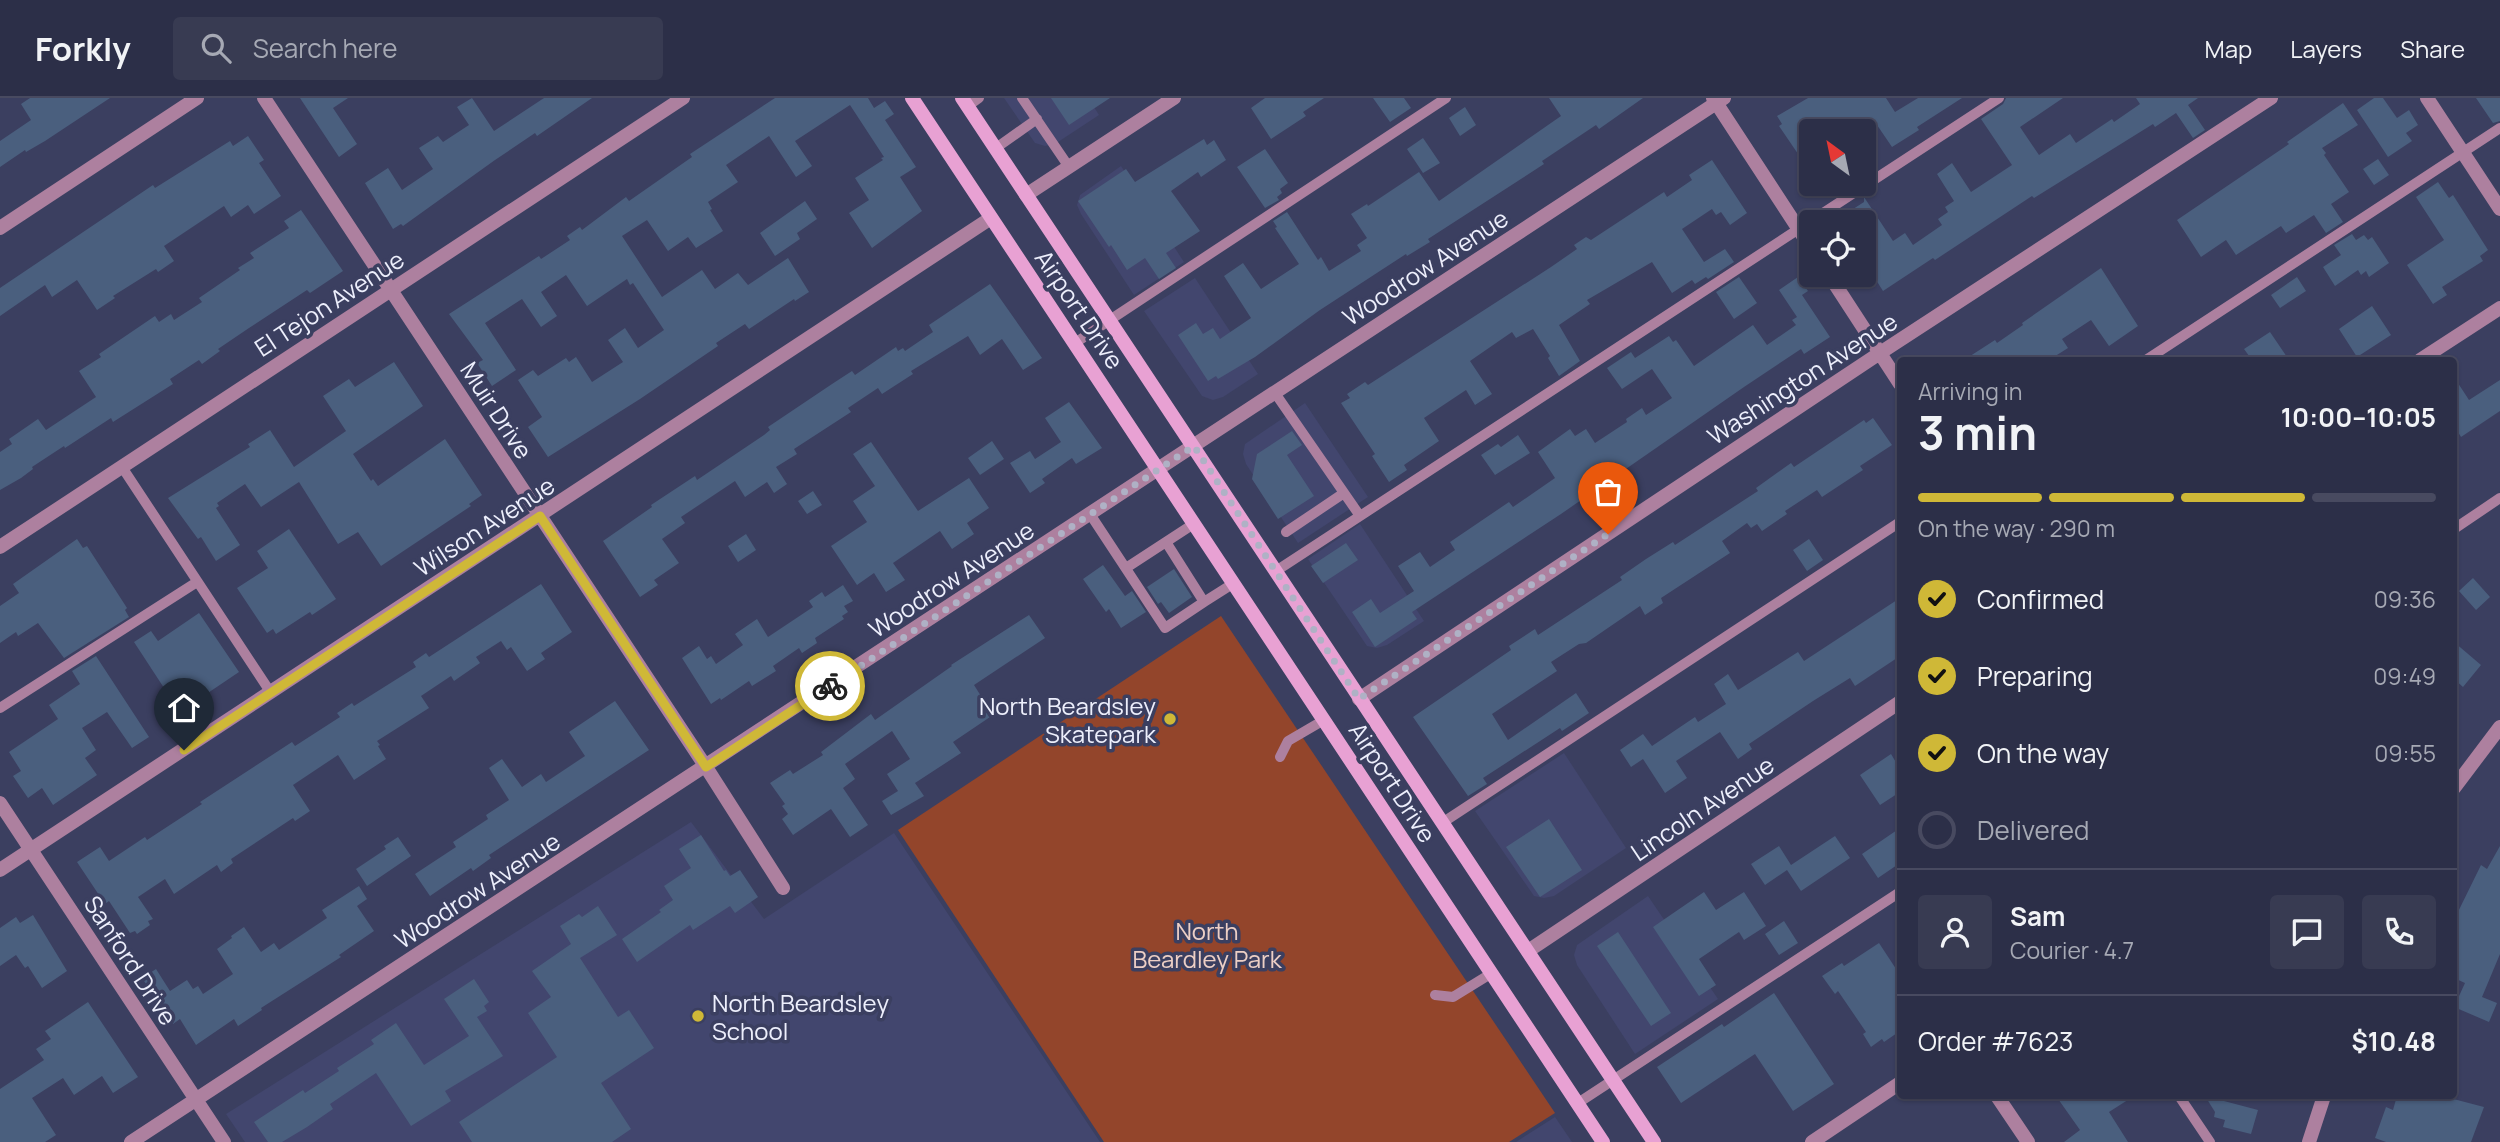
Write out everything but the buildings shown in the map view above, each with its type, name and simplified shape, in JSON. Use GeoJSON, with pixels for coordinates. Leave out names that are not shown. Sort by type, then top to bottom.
{"type":"FeatureCollection","features":[{"type":"Feature","properties":{"kind":"main road","name":"Airport Drive"},"geometry":{"type":"LineString","coordinates":[[912,98],[1603,1142]]}},
{"type":"Feature","properties":{"kind":"main road","name":"Airport Drive"},"geometry":{"type":"LineString","coordinates":[[970,101],[1026,195],[1654,1142]]}},
{"type":"Feature","properties":{"kind":"street"},"geometry":{"type":"LineString","coordinates":[[0,228],[197,98]]}},
{"type":"Feature","properties":{"kind":"street","name":"Muir Drive"},"geometry":{"type":"LineString","coordinates":[[264,98],[783,888]]}},
{"type":"Feature","properties":{"kind":"street","name":"El Tejon Avenue"},"geometry":{"type":"LineString","coordinates":[[0,547],[683,98]]}},
{"type":"Feature","properties":{"kind":"street"},"geometry":{"type":"LineString","coordinates":[[1026,195],[1174,98]]}},
{"type":"Feature","properties":{"kind":"street","name":"Washington Avenue"},"geometry":{"type":"LineString","coordinates":[[1359,699],[1880,353],[2271,98]]}},
{"type":"Feature","properties":{"kind":"street"},"geometry":{"type":"LineString","coordinates":[[2427,98],[2500,209]]}},
{"type":"Feature","properties":{"kind":"street"},"geometry":{"type":"LineString","coordinates":[[1718,100],[1799,229]]}},
{"type":"Feature","properties":{"kind":"street","name":"Woodrow Avenue"},"geometry":{"type":"LineString","coordinates":[[131,1142],[706,767],[1718,100]]}},
{"type":"Feature","properties":{"kind":"street","name":"Wilson Avenue"},"geometry":{"type":"LineString","coordinates":[[0,870],[992,218]]}},
{"type":"Feature","properties":{"kind":"street"},"geometry":{"type":"LineString","coordinates":[[1837,287],[1897,379]]}},
{"type":"Feature","properties":{"kind":"street"},"geometry":{"type":"LineString","coordinates":[[2425,357],[2500,308]]}},
{"type":"Feature","properties":{"kind":"street","name":"Lincoln Avenue"},"geometry":{"type":"LineString","coordinates":[[1528,951],[1897,704]]}},
{"type":"Feature","properties":{"kind":"street"},"geometry":{"type":"LineString","coordinates":[[2457,784],[2500,727]]}},
{"type":"Feature","properties":{"kind":"street","name":"Sanford Drive"},"geometry":{"type":"LineString","coordinates":[[0,803],[224,1142]]}},
{"type":"Feature","properties":{"kind":"street"},"geometry":{"type":"LineString","coordinates":[[1812,1142],[1832,1136],[1897,1085]]}},
{"type":"Feature","properties":{"kind":"street"},"geometry":{"type":"LineString","coordinates":[[1999,1099],[2028,1142]]}},
{"type":"Feature","properties":{"kind":"street"},"geometry":{"type":"LineString","coordinates":[[2309,1142],[2323,1099]]}},
{"type":"Feature","properties":{"kind":"lane"},"geometry":{"type":"LineString","coordinates":[[1022,98],[1069,167]]}},
{"type":"Feature","properties":{"kind":"lane"},"geometry":{"type":"LineString","coordinates":[[1075,343],[1446,98]]}},
{"type":"Feature","properties":{"kind":"lane"},"geometry":{"type":"LineString","coordinates":[[1828,210],[1999,98]]}},
{"type":"Feature","properties":{"kind":"lane"},"geometry":{"type":"LineString","coordinates":[[996,148],[1037,119]]}},
{"type":"Feature","properties":{"kind":"lane"},"geometry":{"type":"LineString","coordinates":[[2152,357],[2500,128]]}},
{"type":"Feature","properties":{"kind":"lane"},"geometry":{"type":"LineString","coordinates":[[1276,571],[1799,229]]}},
{"type":"Feature","properties":{"kind":"lane"},"geometry":{"type":"LineString","coordinates":[[1275,393],[1360,516]]}},
{"type":"Feature","properties":{"kind":"lane"},"geometry":{"type":"LineString","coordinates":[[122,467],[271,692]]}},
{"type":"Feature","properties":{"kind":"lane"},"geometry":{"type":"LineString","coordinates":[[1286,532],[1344,493]]}},
{"type":"Feature","properties":{"kind":"lane"},"geometry":{"type":"LineString","coordinates":[[2457,526],[2500,498]]}},
{"type":"Feature","properties":{"kind":"lane"},"geometry":{"type":"LineString","coordinates":[[1090,514],[1165,628],[1234,583]]}},
{"type":"Feature","properties":{"kind":"lane"},"geometry":{"type":"LineString","coordinates":[[1126,568],[1195,523]]}},
{"type":"Feature","properties":{"kind":"lane"},"geometry":{"type":"LineString","coordinates":[[1442,823],[1897,524]]}},
{"type":"Feature","properties":{"kind":"lane"},"geometry":{"type":"LineString","coordinates":[[1166,542],[1204,602]]}},
{"type":"Feature","properties":{"kind":"lane"},"geometry":{"type":"LineString","coordinates":[[0,708],[197,582]]}},
{"type":"Feature","properties":{"kind":"lane"},"geometry":{"type":"LineString","coordinates":[[1280,757],[1288,741],[1324,720]]}},
{"type":"Feature","properties":{"kind":"lane"},"geometry":{"type":"LineString","coordinates":[[1578,1103],[1897,894]]}},
{"type":"Feature","properties":{"kind":"lane"},"geometry":{"type":"LineString","coordinates":[[1435,995],[1453,997],[1492,972]]}},
{"type":"Feature","properties":{"kind":"lane"},"geometry":{"type":"LineString","coordinates":[[2181,1099],[2210,1142]]}},
{"type":"Feature","properties":{"kind":"shaded area"},"geometry":{"type":"Polygon","coordinates":[[[1004,98],[1088,98],[1099,115],[1055,144],[1045,146],[1035,143],[1004,98]]]}},
{"type":"Feature","properties":{"kind":"shaded area"},"geometry":{"type":"Polygon","coordinates":[[[1121,166],[1184,262],[1134,295],[1077,205],[1080,195],[1121,166]]]}},
{"type":"Feature","properties":{"kind":"shaded area"},"geometry":{"type":"Polygon","coordinates":[[[1195,278],[1258,374],[1223,397],[1213,400],[1202,396],[1144,311],[1195,278]]]}},
{"type":"Feature","properties":{"kind":"shaded area"},"geometry":{"type":"Polygon","coordinates":[[[1305,403],[1368,497],[1298,543],[1246,464],[1243,454],[1245,444],[1305,403]]]}},
{"type":"Feature","properties":{"kind":"shaded area"},"geometry":{"type":"Polygon","coordinates":[[[1360,524],[1424,621],[1387,645],[1377,648],[1367,646],[1308,559],[1360,524]]]}},
{"type":"Feature","properties":{"kind":"shaded area"},"geometry":{"type":"Polygon","coordinates":[[[1564,753],[1626,848],[1554,896],[1544,898],[1534,896],[1475,811],[1564,753]]]}},
{"type":"Feature","properties":{"kind":"shaded area","name":"North Beardsley School"},"geometry":{"type":"Polygon","coordinates":[[[691,822],[764,919],[894,833],[1100,1142],[245,1142],[226,1114],[691,822]]]}},
{"type":"Feature","properties":{"kind":"shaded area"},"geometry":{"type":"Polygon","coordinates":[[[1648,896],[1718,999],[1635,1054],[1577,965],[1574,955],[1577,945],[1648,896]]]}},
{"type":"Feature","properties":{"kind":"shaded area"},"geometry":{"type":"Polygon","coordinates":[[[1555,1117],[1572,1142],[1516,1142],[1555,1117]]]}},
{"type":"Feature","properties":{"kind":"green space","name":"North Beardley Park"},"geometry":{"type":"Polygon","coordinates":[[[1221,616],[1555,1113],[1509,1142],[1104,1142],[898,830],[1221,616]]]}},
{"type":"Feature","properties":{"kind":"way so far"},"geometry":{"type":"LineString","coordinates":[[830,686],[1194,446],[1359,699],[1608,534]]}},
{"type":"Feature","properties":{"kind":"place","name":"North Beardsley Skatepark"},"geometry":{"type":"Point","coordinates":[1170,719]}},
{"type":"Feature","properties":{"kind":"place","name":"North Beardsley School"},"geometry":{"type":"Point","coordinates":[698,1016]}},
{"type":"Feature","properties":{"kind":"route"},"geometry":{"type":"LineString","coordinates":[[184,750],[540,516],[706,767],[830,686]]}}]}
